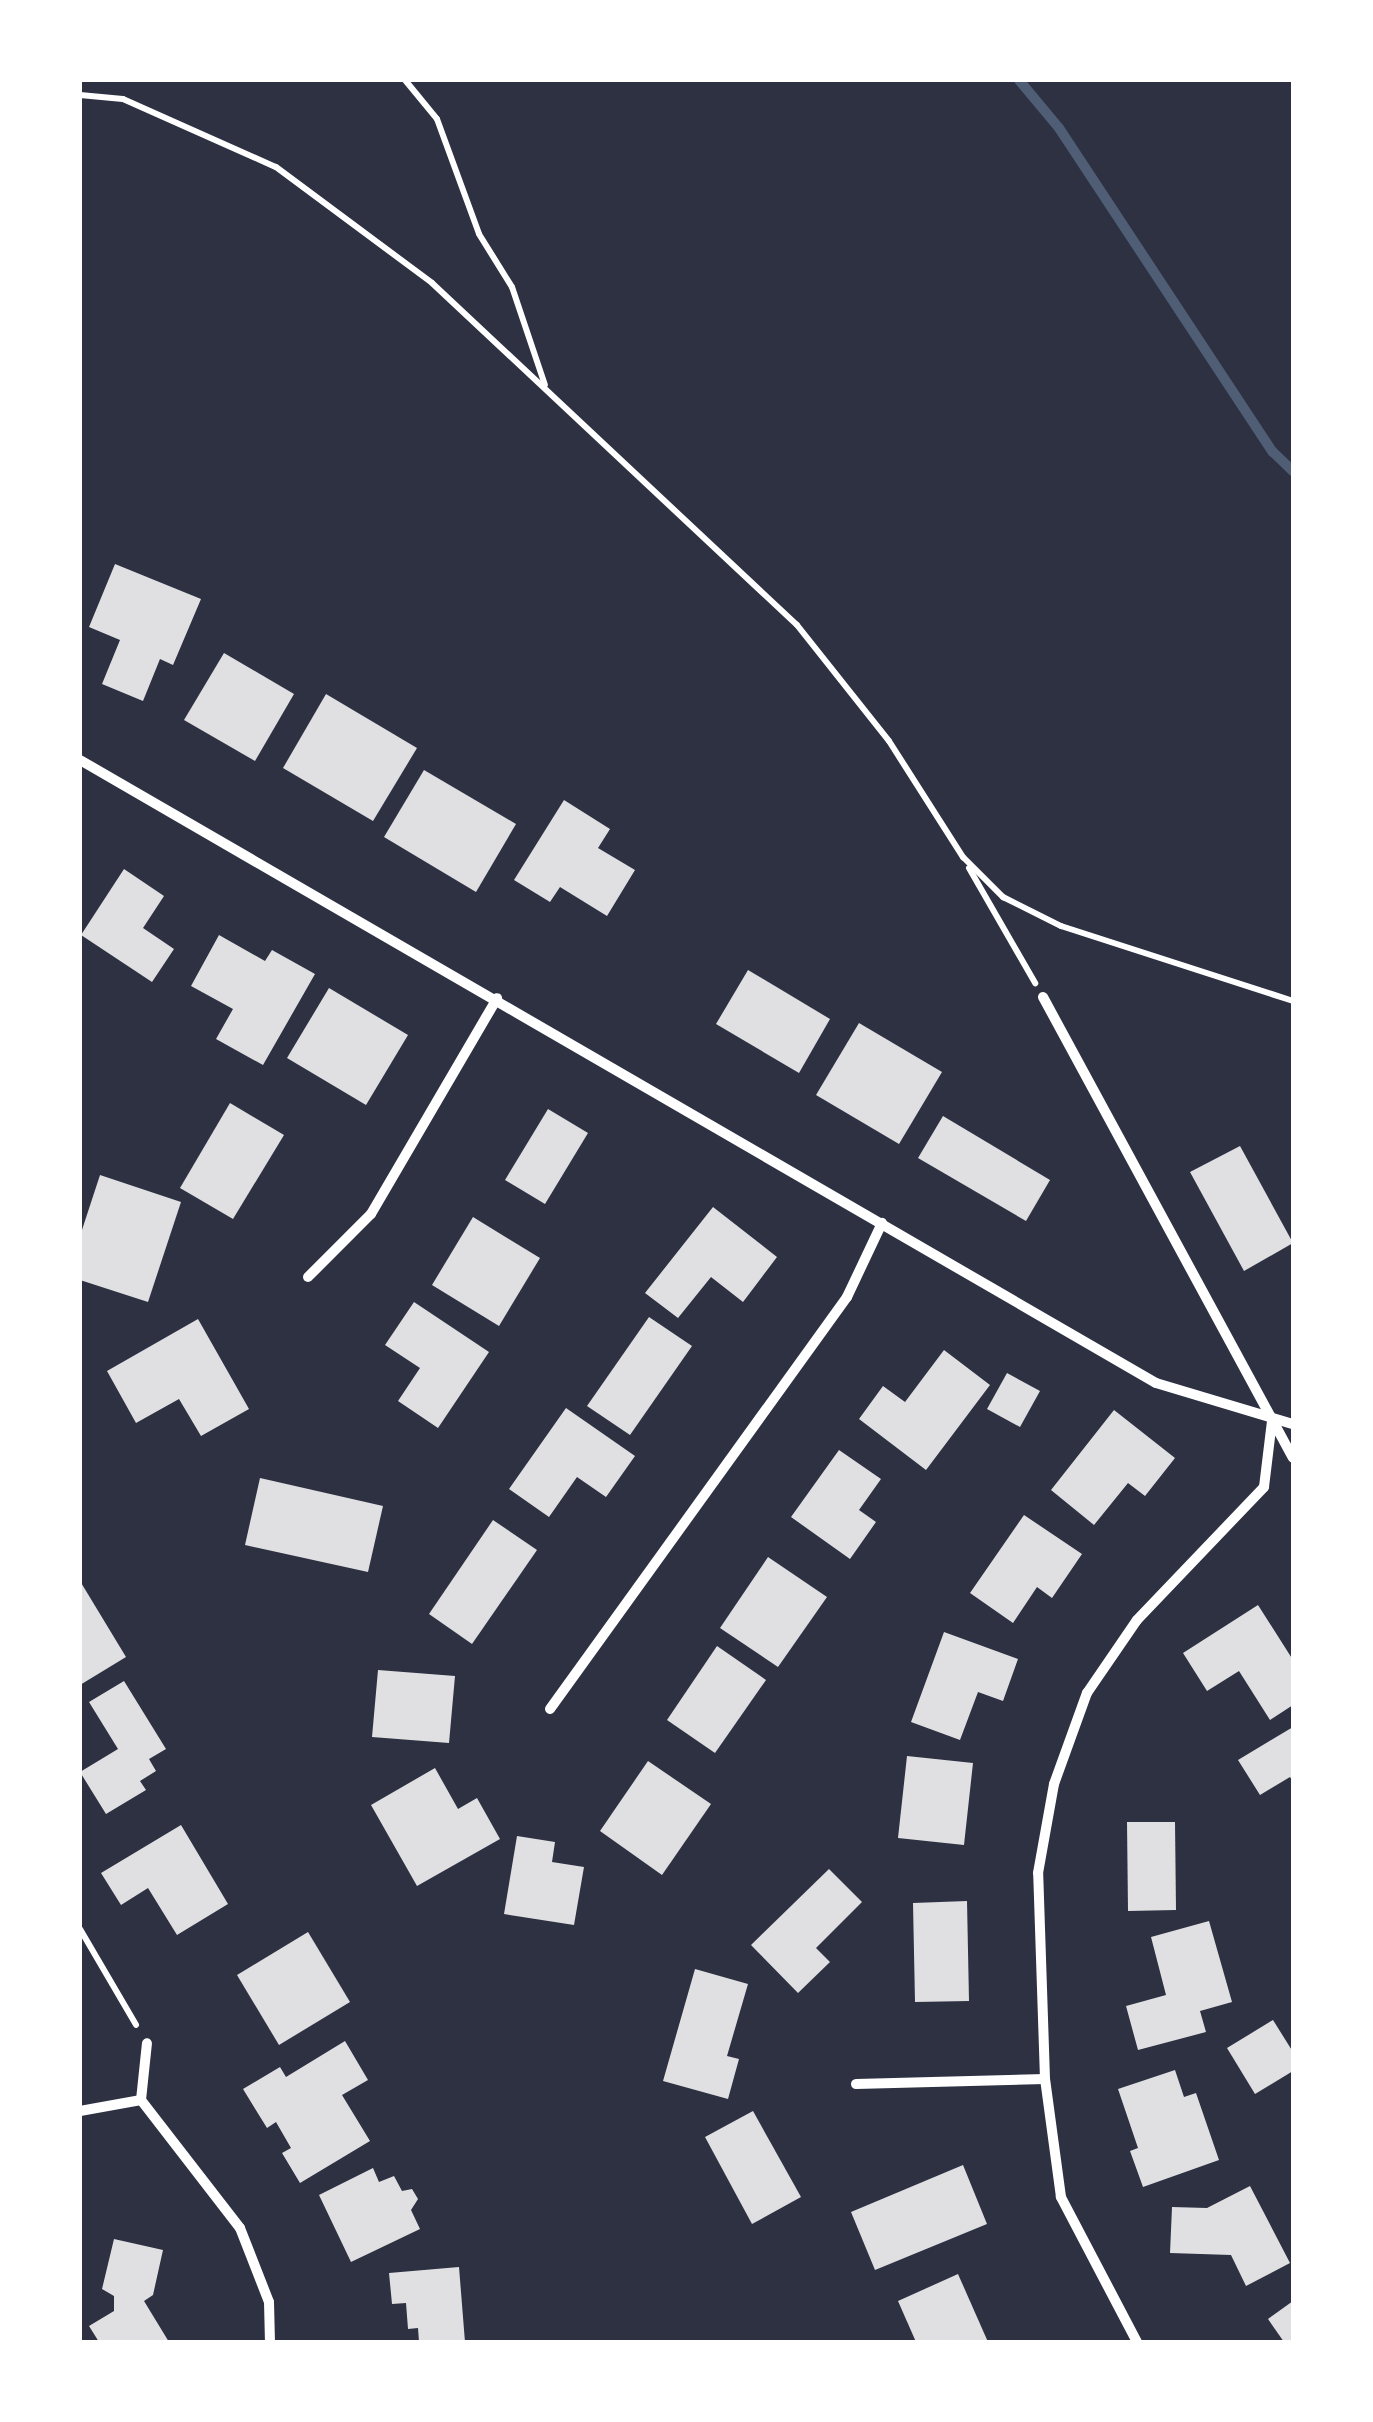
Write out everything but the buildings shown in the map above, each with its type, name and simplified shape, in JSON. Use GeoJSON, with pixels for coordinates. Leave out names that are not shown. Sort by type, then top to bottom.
{"type":"FeatureCollection","features":[{"type":"Feature","properties":{"kind":"street"},"geometry":{"type":"LineString","coordinates":[[80,760],[1156,1383],[1272,1421],[1293,1424]]}},
{"type":"Feature","properties":{"kind":"street"},"geometry":{"type":"LineString","coordinates":[[1043,997],[1293,1458]]}},
{"type":"Feature","properties":{"kind":"street"},"geometry":{"type":"LineString","coordinates":[[308,1277],[371,1214],[497,998]]}},
{"type":"Feature","properties":{"kind":"street"},"geometry":{"type":"LineString","coordinates":[[550,1709],[847,1297],[882,1223]]}},
{"type":"Feature","properties":{"kind":"street"},"geometry":{"type":"LineString","coordinates":[[1137,2342],[1061,2196],[1045,2080],[1038,1873],[1054,1784],[1088,1693],[1137,1620],[1264,1487],[1272,1421]]}},
{"type":"Feature","properties":{"kind":"street"},"geometry":{"type":"LineString","coordinates":[[147,2044],[141,2100],[240,2228],[269,2302],[270,2342]]}},
{"type":"Feature","properties":{"kind":"street"},"geometry":{"type":"LineString","coordinates":[[856,2084],[1045,2080]]}},
{"type":"Feature","properties":{"kind":"street"},"geometry":{"type":"LineString","coordinates":[[80,2110],[141,2100]]}},
{"type":"Feature","properties":{"kind":"path"},"geometry":{"type":"LineString","coordinates":[[405,80],[437,119],[479,234],[512,287],[546,390]]}},
{"type":"Feature","properties":{"kind":"path"},"geometry":{"type":"LineString","coordinates":[[80,95],[123,98],[276,167],[432,282],[796,625],[889,741],[963,857],[1043,997]]}},
{"type":"Feature","properties":{"kind":"path"},"geometry":{"type":"LineString","coordinates":[[963,857],[1003,897],[1060,926],[1293,1001]]}},
{"type":"Feature","properties":{"kind":"path"},"geometry":{"type":"LineString","coordinates":[[80,1928],[147,2044]]}},
{"type":"Feature","properties":{"kind":"waterway"},"geometry":{"type":"LineString","coordinates":[[1019,80],[1059,128],[1273,452],[1293,471]]}}]}
